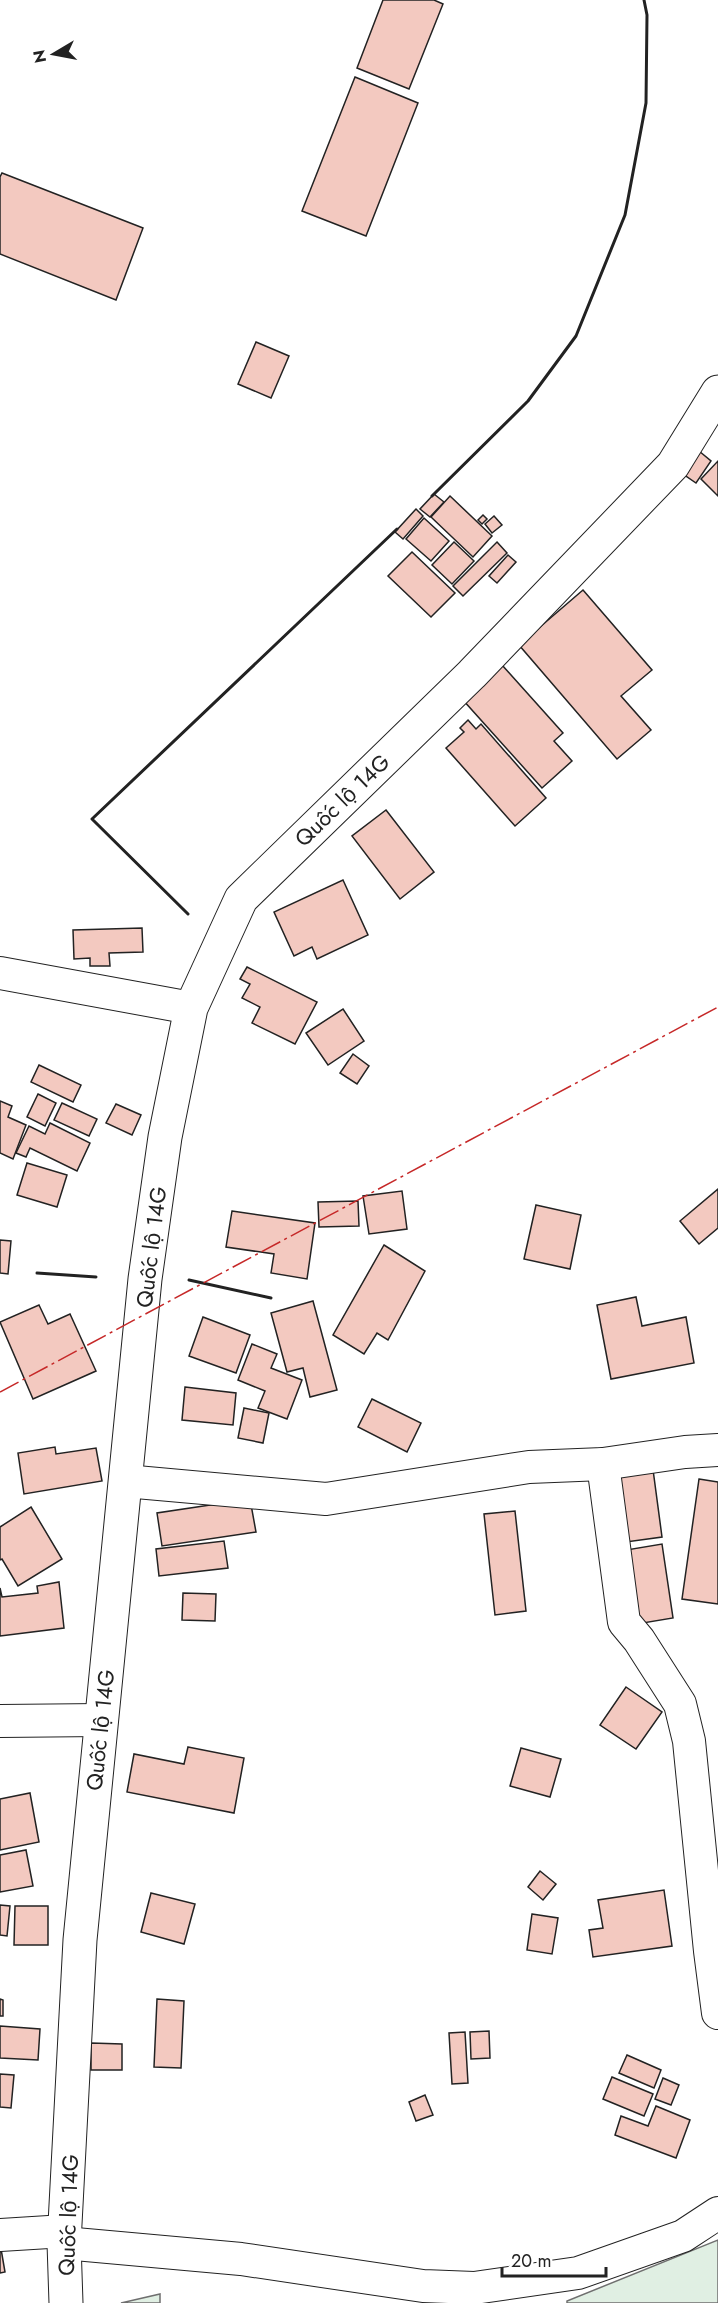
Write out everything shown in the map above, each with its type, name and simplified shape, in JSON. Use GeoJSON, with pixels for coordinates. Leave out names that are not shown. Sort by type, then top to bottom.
{"type":"FeatureCollection","features":[{"type":"Feature","properties":{"kind":"main road","name":"Quốc lộ 14G"},"geometry":{"type":"LineString","coordinates":[[66,2303],[65,2237],[80,1940],[101,1720],[146,1279],[165,1137],[191,1008],[241,899],[472,674],[673,465],[718,392]]}},
{"type":"Feature","properties":{"kind":"street"},"geometry":{"type":"LineString","coordinates":[[0,973],[191,1008]]}},
{"type":"Feature","properties":{"kind":"street"},"geometry":{"type":"LineString","coordinates":[[125,1481],[326,1499],[529,1467],[603,1464],[685,1452],[718,1450]]}},
{"type":"Feature","properties":{"kind":"street"},"geometry":{"type":"LineString","coordinates":[[603,1464],[624,1622],[639,1640],[680,1704],[689,1741],[718,2013]]}},
{"type":"Feature","properties":{"kind":"street"},"geometry":{"type":"LineString","coordinates":[[0,1721],[101,1720]]}},
{"type":"Feature","properties":{"kind":"street"},"geometry":{"type":"LineString","coordinates":[[0,2235],[65,2237],[241,2259],[421,2294],[578,2273],[683,2236],[718,2213]]}},
{"type":"Feature","properties":{"kind":"green space"},"geometry":{"type":"Polygon","coordinates":[[[718,2240],[718,2303],[567,2303],[567,2301],[718,2240]]]}},
{"type":"Feature","properties":{"kind":"green space"},"geometry":{"type":"Polygon","coordinates":[[[160,2294],[160,2303],[121,2303],[160,2294]]]}},
{"type":"Feature","properties":{"kind":"building"},"geometry":{"type":"Polygon","coordinates":[[[383,0],[434,0],[443,4],[409,89],[357,68],[383,0]]]}},
{"type":"Feature","properties":{"kind":"building"},"geometry":{"type":"Polygon","coordinates":[[[355,77],[418,103],[366,236],[302,211],[355,77]]]}},
{"type":"Feature","properties":{"kind":"building"},"geometry":{"type":"Polygon","coordinates":[[[2,173],[143,228],[116,300],[0,254],[0,177],[2,173]]]}},
{"type":"Feature","properties":{"kind":"building"},"geometry":{"type":"Polygon","coordinates":[[[256,342],[289,356],[271,398],[238,384],[256,342]]]}},
{"type":"Feature","properties":{"kind":"building"},"geometry":{"type":"Polygon","coordinates":[[[699,451],[711,461],[696,483],[683,474],[699,451]]]}},
{"type":"Feature","properties":{"kind":"building"},"geometry":{"type":"Polygon","coordinates":[[[718,461],[718,496],[701,479],[718,461]]]}},
{"type":"Feature","properties":{"kind":"building"},"geometry":{"type":"Polygon","coordinates":[[[434,494],[444,502],[430,517],[420,509],[434,494]]]}},
{"type":"Feature","properties":{"kind":"building"},"geometry":{"type":"Polygon","coordinates":[[[450,496],[492,536],[473,557],[431,517],[450,496]]]}},
{"type":"Feature","properties":{"kind":"building"},"geometry":{"type":"Polygon","coordinates":[[[416,509],[423,516],[403,539],[395,532],[416,509]]]}},
{"type":"Feature","properties":{"kind":"building"},"geometry":{"type":"Polygon","coordinates":[[[483,515],[487,519],[482,524],[478,520],[483,515]]]}},
{"type":"Feature","properties":{"kind":"building"},"geometry":{"type":"Polygon","coordinates":[[[494,516],[502,525],[492,533],[485,524],[494,516]]]}},
{"type":"Feature","properties":{"kind":"building"},"geometry":{"type":"Polygon","coordinates":[[[424,518],[449,541],[431,561],[406,539],[424,518]]]}},
{"type":"Feature","properties":{"kind":"building"},"geometry":{"type":"Polygon","coordinates":[[[454,542],[474,561],[452,584],[432,565],[454,542]]]}},
{"type":"Feature","properties":{"kind":"building"},"geometry":{"type":"Polygon","coordinates":[[[497,542],[507,553],[463,596],[453,586],[497,542]]]}},
{"type":"Feature","properties":{"kind":"building"},"geometry":{"type":"Polygon","coordinates":[[[412,552],[455,593],[431,617],[388,576],[412,552]]]}},
{"type":"Feature","properties":{"kind":"building"},"geometry":{"type":"Polygon","coordinates":[[[508,555],[516,562],[497,583],[489,576],[508,555]]]}},
{"type":"Feature","properties":{"kind":"building"},"geometry":{"type":"Polygon","coordinates":[[[583,590],[652,670],[621,696],[651,730],[617,759],[519,645],[583,590]]]}},
{"type":"Feature","properties":{"kind":"building"},"geometry":{"type":"Polygon","coordinates":[[[502,665],[563,733],[554,741],[572,761],[542,788],[463,700],[502,665]]]}},
{"type":"Feature","properties":{"kind":"building"},"geometry":{"type":"Polygon","coordinates":[[[468,720],[476,729],[481,724],[546,798],[515,826],[446,748],[464,732],[460,728],[468,720]]]}},
{"type":"Feature","properties":{"kind":"building"},"geometry":{"type":"Polygon","coordinates":[[[386,810],[434,872],[400,899],[352,836],[386,810]]]}},
{"type":"Feature","properties":{"kind":"building"},"geometry":{"type":"Polygon","coordinates":[[[343,880],[368,935],[317,959],[312,947],[294,956],[274,912],[343,880]]]}},
{"type":"Feature","properties":{"kind":"building"},"geometry":{"type":"Polygon","coordinates":[[[142,928],[143,952],[109,953],[110,966],[90,966],[90,958],[74,959],[73,930],[142,928]]]}},
{"type":"Feature","properties":{"kind":"building"},"geometry":{"type":"Polygon","coordinates":[[[247,967],[317,1002],[295,1044],[252,1023],[260,1007],[242,998],[250,984],[240,979],[247,967]]]}},
{"type":"Feature","properties":{"kind":"building"},"geometry":{"type":"Polygon","coordinates":[[[343,1009],[364,1041],[328,1065],[306,1033],[343,1009]]]}},
{"type":"Feature","properties":{"kind":"building"},"geometry":{"type":"Polygon","coordinates":[[[353,1054],[369,1066],[357,1084],[340,1073],[353,1054]]]}},
{"type":"Feature","properties":{"kind":"building"},"geometry":{"type":"Polygon","coordinates":[[[39,1065],[81,1085],[73,1102],[31,1082],[39,1065]]]}},
{"type":"Feature","properties":{"kind":"building"},"geometry":{"type":"Polygon","coordinates":[[[38,1094],[56,1103],[45,1126],[27,1117],[38,1094]]]}},
{"type":"Feature","properties":{"kind":"building"},"geometry":{"type":"Polygon","coordinates":[[[0,1101],[12,1106],[8,1117],[26,1125],[13,1159],[0,1153],[0,1101]]]}},
{"type":"Feature","properties":{"kind":"building"},"geometry":{"type":"Polygon","coordinates":[[[62,1103],[97,1119],[89,1136],[54,1120],[62,1103]]]}},
{"type":"Feature","properties":{"kind":"building"},"geometry":{"type":"Polygon","coordinates":[[[116,1104],[141,1115],[132,1135],[106,1123],[116,1104]]]}},
{"type":"Feature","properties":{"kind":"building"},"geometry":{"type":"Polygon","coordinates":[[[50,1123],[90,1143],[77,1171],[30,1148],[26,1157],[16,1153],[29,1126],[45,1134],[50,1123]]]}},
{"type":"Feature","properties":{"kind":"building"},"geometry":{"type":"Polygon","coordinates":[[[27,1163],[67,1175],[57,1207],[17,1195],[27,1163]]]}},
{"type":"Feature","properties":{"kind":"building"},"geometry":{"type":"Polygon","coordinates":[[[718,1189],[718,1228],[699,1244],[680,1221],[718,1189]]]}},
{"type":"Feature","properties":{"kind":"building"},"geometry":{"type":"Polygon","coordinates":[[[402,1191],[407,1229],[369,1234],[363,1196],[402,1191]]]}},
{"type":"Feature","properties":{"kind":"building"},"geometry":{"type":"Polygon","coordinates":[[[358,1201],[359,1226],[319,1227],[318,1202],[358,1201]]]}},
{"type":"Feature","properties":{"kind":"building"},"geometry":{"type":"Polygon","coordinates":[[[536,1205],[581,1215],[570,1269],[524,1259],[536,1205]]]}},
{"type":"Feature","properties":{"kind":"building"},"geometry":{"type":"Polygon","coordinates":[[[232,1211],[315,1223],[307,1279],[271,1273],[274,1254],[226,1247],[232,1211]]]}},
{"type":"Feature","properties":{"kind":"building"},"geometry":{"type":"Polygon","coordinates":[[[0,1240],[11,1241],[8,1274],[0,1273],[0,1240]]]}},
{"type":"Feature","properties":{"kind":"building"},"geometry":{"type":"Polygon","coordinates":[[[384,1245],[425,1271],[388,1340],[377,1333],[364,1354],[333,1335],[384,1245]]]}},
{"type":"Feature","properties":{"kind":"building"},"geometry":{"type":"Polygon","coordinates":[[[636,1297],[642,1326],[686,1317],[694,1363],[611,1379],[597,1305],[636,1297]]]}},
{"type":"Feature","properties":{"kind":"building"},"geometry":{"type":"Polygon","coordinates":[[[313,1301],[337,1390],[310,1397],[303,1368],[287,1372],[271,1313],[313,1301]]]}},
{"type":"Feature","properties":{"kind":"building"},"geometry":{"type":"Polygon","coordinates":[[[39,1305],[48,1324],[70,1314],[96,1371],[33,1399],[0,1322],[39,1305]]]}},
{"type":"Feature","properties":{"kind":"building"},"geometry":{"type":"Polygon","coordinates":[[[203,1317],[250,1335],[236,1373],[189,1356],[203,1317]]]}},
{"type":"Feature","properties":{"kind":"building"},"geometry":{"type":"Polygon","coordinates":[[[252,1344],[277,1354],[271,1368],[302,1380],[287,1419],[258,1408],[265,1391],[238,1380],[252,1344]]]}},
{"type":"Feature","properties":{"kind":"building"},"geometry":{"type":"Polygon","coordinates":[[[185,1387],[236,1393],[233,1425],[182,1420],[185,1387]]]}},
{"type":"Feature","properties":{"kind":"building"},"geometry":{"type":"Polygon","coordinates":[[[372,1399],[421,1423],[407,1452],[358,1427],[372,1399]]]}},
{"type":"Feature","properties":{"kind":"building"},"geometry":{"type":"Polygon","coordinates":[[[244,1408],[269,1413],[263,1443],[238,1438],[244,1408]]]}},
{"type":"Feature","properties":{"kind":"building"},"geometry":{"type":"Polygon","coordinates":[[[55,1447],[56,1454],[96,1448],[102,1481],[24,1494],[18,1453],[55,1447]]]}},
{"type":"Feature","properties":{"kind":"building"},"geometry":{"type":"Polygon","coordinates":[[[652,1462],[662,1537],[626,1542],[616,1468],[652,1462]]]}},
{"type":"Feature","properties":{"kind":"building"},"geometry":{"type":"Polygon","coordinates":[[[699,1479],[718,1482],[718,1604],[682,1599],[699,1479]]]}},
{"type":"Feature","properties":{"kind":"building"},"geometry":{"type":"Polygon","coordinates":[[[250,1499],[256,1532],[162,1546],[157,1513],[250,1499]]]}},
{"type":"Feature","properties":{"kind":"building"},"geometry":{"type":"Polygon","coordinates":[[[31,1507],[62,1559],[18,1586],[2,1559],[0,1560],[0,1527],[31,1507]]]}},
{"type":"Feature","properties":{"kind":"building"},"geometry":{"type":"Polygon","coordinates":[[[515,1511],[526,1611],[495,1615],[484,1514],[515,1511]]]}},
{"type":"Feature","properties":{"kind":"building"},"geometry":{"type":"Polygon","coordinates":[[[224,1541],[228,1568],[159,1576],[156,1549],[224,1541]]]}},
{"type":"Feature","properties":{"kind":"building"},"geometry":{"type":"Polygon","coordinates":[[[662,1544],[673,1618],[637,1624],[626,1550],[662,1544]]]}},
{"type":"Feature","properties":{"kind":"building"},"geometry":{"type":"Polygon","coordinates":[[[59,1582],[64,1628],[0,1636],[0,1588],[2,1597],[38,1593],[37,1586],[59,1582]]]}},
{"type":"Feature","properties":{"kind":"building"},"geometry":{"type":"Polygon","coordinates":[[[183,1593],[216,1594],[215,1621],[182,1620],[183,1593]]]}},
{"type":"Feature","properties":{"kind":"building"},"geometry":{"type":"Polygon","coordinates":[[[626,1687],[662,1712],[636,1749],[600,1725],[626,1687]]]}},
{"type":"Feature","properties":{"kind":"building"},"geometry":{"type":"Polygon","coordinates":[[[188,1747],[244,1758],[234,1813],[127,1792],[134,1754],[184,1764],[188,1747]]]}},
{"type":"Feature","properties":{"kind":"building"},"geometry":{"type":"Polygon","coordinates":[[[521,1748],[561,1759],[550,1797],[510,1786],[521,1748]]]}},
{"type":"Feature","properties":{"kind":"building"},"geometry":{"type":"Polygon","coordinates":[[[30,1793],[39,1842],[0,1850],[0,1799],[30,1793]]]}},
{"type":"Feature","properties":{"kind":"building"},"geometry":{"type":"Polygon","coordinates":[[[26,1850],[33,1886],[0,1892],[0,1855],[26,1850]]]}},
{"type":"Feature","properties":{"kind":"building"},"geometry":{"type":"Polygon","coordinates":[[[540,1871],[556,1884],[543,1900],[528,1887],[540,1871]]]}},
{"type":"Feature","properties":{"kind":"building"},"geometry":{"type":"Polygon","coordinates":[[[664,1890],[672,1946],[593,1957],[589,1930],[603,1928],[598,1900],[664,1890]]]}},
{"type":"Feature","properties":{"kind":"building"},"geometry":{"type":"Polygon","coordinates":[[[151,1893],[195,1904],[184,1944],[141,1932],[151,1893]]]}},
{"type":"Feature","properties":{"kind":"building"},"geometry":{"type":"Polygon","coordinates":[[[0,1905],[10,1906],[7,1936],[0,1935],[0,1905]]]}},
{"type":"Feature","properties":{"kind":"building"},"geometry":{"type":"Polygon","coordinates":[[[15,1906],[48,1906],[48,1945],[14,1945],[15,1906]]]}},
{"type":"Feature","properties":{"kind":"building"},"geometry":{"type":"Polygon","coordinates":[[[532,1914],[558,1918],[552,1954],[527,1950],[532,1914]]]}},
{"type":"Feature","properties":{"kind":"building"},"geometry":{"type":"Polygon","coordinates":[[[0,1999],[3,2000],[3,2016],[0,2016],[0,1999]]]}},
{"type":"Feature","properties":{"kind":"building"},"geometry":{"type":"Polygon","coordinates":[[[157,1999],[184,2001],[181,2068],[154,2067],[157,1999]]]}},
{"type":"Feature","properties":{"kind":"building"},"geometry":{"type":"Polygon","coordinates":[[[0,2026],[40,2029],[38,2060],[0,2058],[0,2026]]]}},
{"type":"Feature","properties":{"kind":"building"},"geometry":{"type":"Polygon","coordinates":[[[489,2031],[490,2058],[471,2059],[470,2032],[489,2031]]]}},
{"type":"Feature","properties":{"kind":"building"},"geometry":{"type":"Polygon","coordinates":[[[465,2032],[468,2083],[452,2084],[449,2033],[465,2032]]]}},
{"type":"Feature","properties":{"kind":"building"},"geometry":{"type":"Polygon","coordinates":[[[91,2043],[122,2044],[122,2070],[91,2070],[91,2043]]]}},
{"type":"Feature","properties":{"kind":"building"},"geometry":{"type":"Polygon","coordinates":[[[627,2055],[661,2070],[654,2088],[619,2073],[627,2055]]]}},
{"type":"Feature","properties":{"kind":"building"},"geometry":{"type":"Polygon","coordinates":[[[0,2074],[14,2075],[11,2108],[0,2107],[0,2074]]]}},
{"type":"Feature","properties":{"kind":"building"},"geometry":{"type":"Polygon","coordinates":[[[612,2077],[653,2094],[644,2116],[603,2099],[612,2077]]]}},
{"type":"Feature","properties":{"kind":"building"},"geometry":{"type":"Polygon","coordinates":[[[663,2078],[679,2085],[671,2105],[655,2099],[663,2078]]]}},
{"type":"Feature","properties":{"kind":"building"},"geometry":{"type":"Polygon","coordinates":[[[425,2095],[433,2115],[416,2121],[409,2102],[425,2095]]]}},
{"type":"Feature","properties":{"kind":"building"},"geometry":{"type":"Polygon","coordinates":[[[656,2106],[690,2120],[676,2158],[615,2135],[621,2116],[648,2126],[656,2106]]]}},
{"type":"Feature","properties":{"kind":"building"},"geometry":{"type":"Polygon","coordinates":[[[0,2243],[5,2272],[0,2273],[0,2243]]]}},
{"type":"Feature","properties":{"kind":"wall"},"geometry":{"type":"LineString","coordinates":[[432,496],[528,401],[576,336],[625,215],[646,103],[647,15],[644,0]]}},
{"type":"Feature","properties":{"kind":"wall"},"geometry":{"type":"LineString","coordinates":[[188,914],[92,819],[397,529]]}},
{"type":"Feature","properties":{"kind":"wall"},"geometry":{"type":"LineString","coordinates":[[37,1273],[96,1277]]}},
{"type":"Feature","properties":{"kind":"wall"},"geometry":{"type":"LineString","coordinates":[[189,1280],[271,1298]]}},
{"type":"Feature","properties":{"kind":"power"},"geometry":{"type":"LineString","coordinates":[[0,1392],[718,1007]]}}]}
